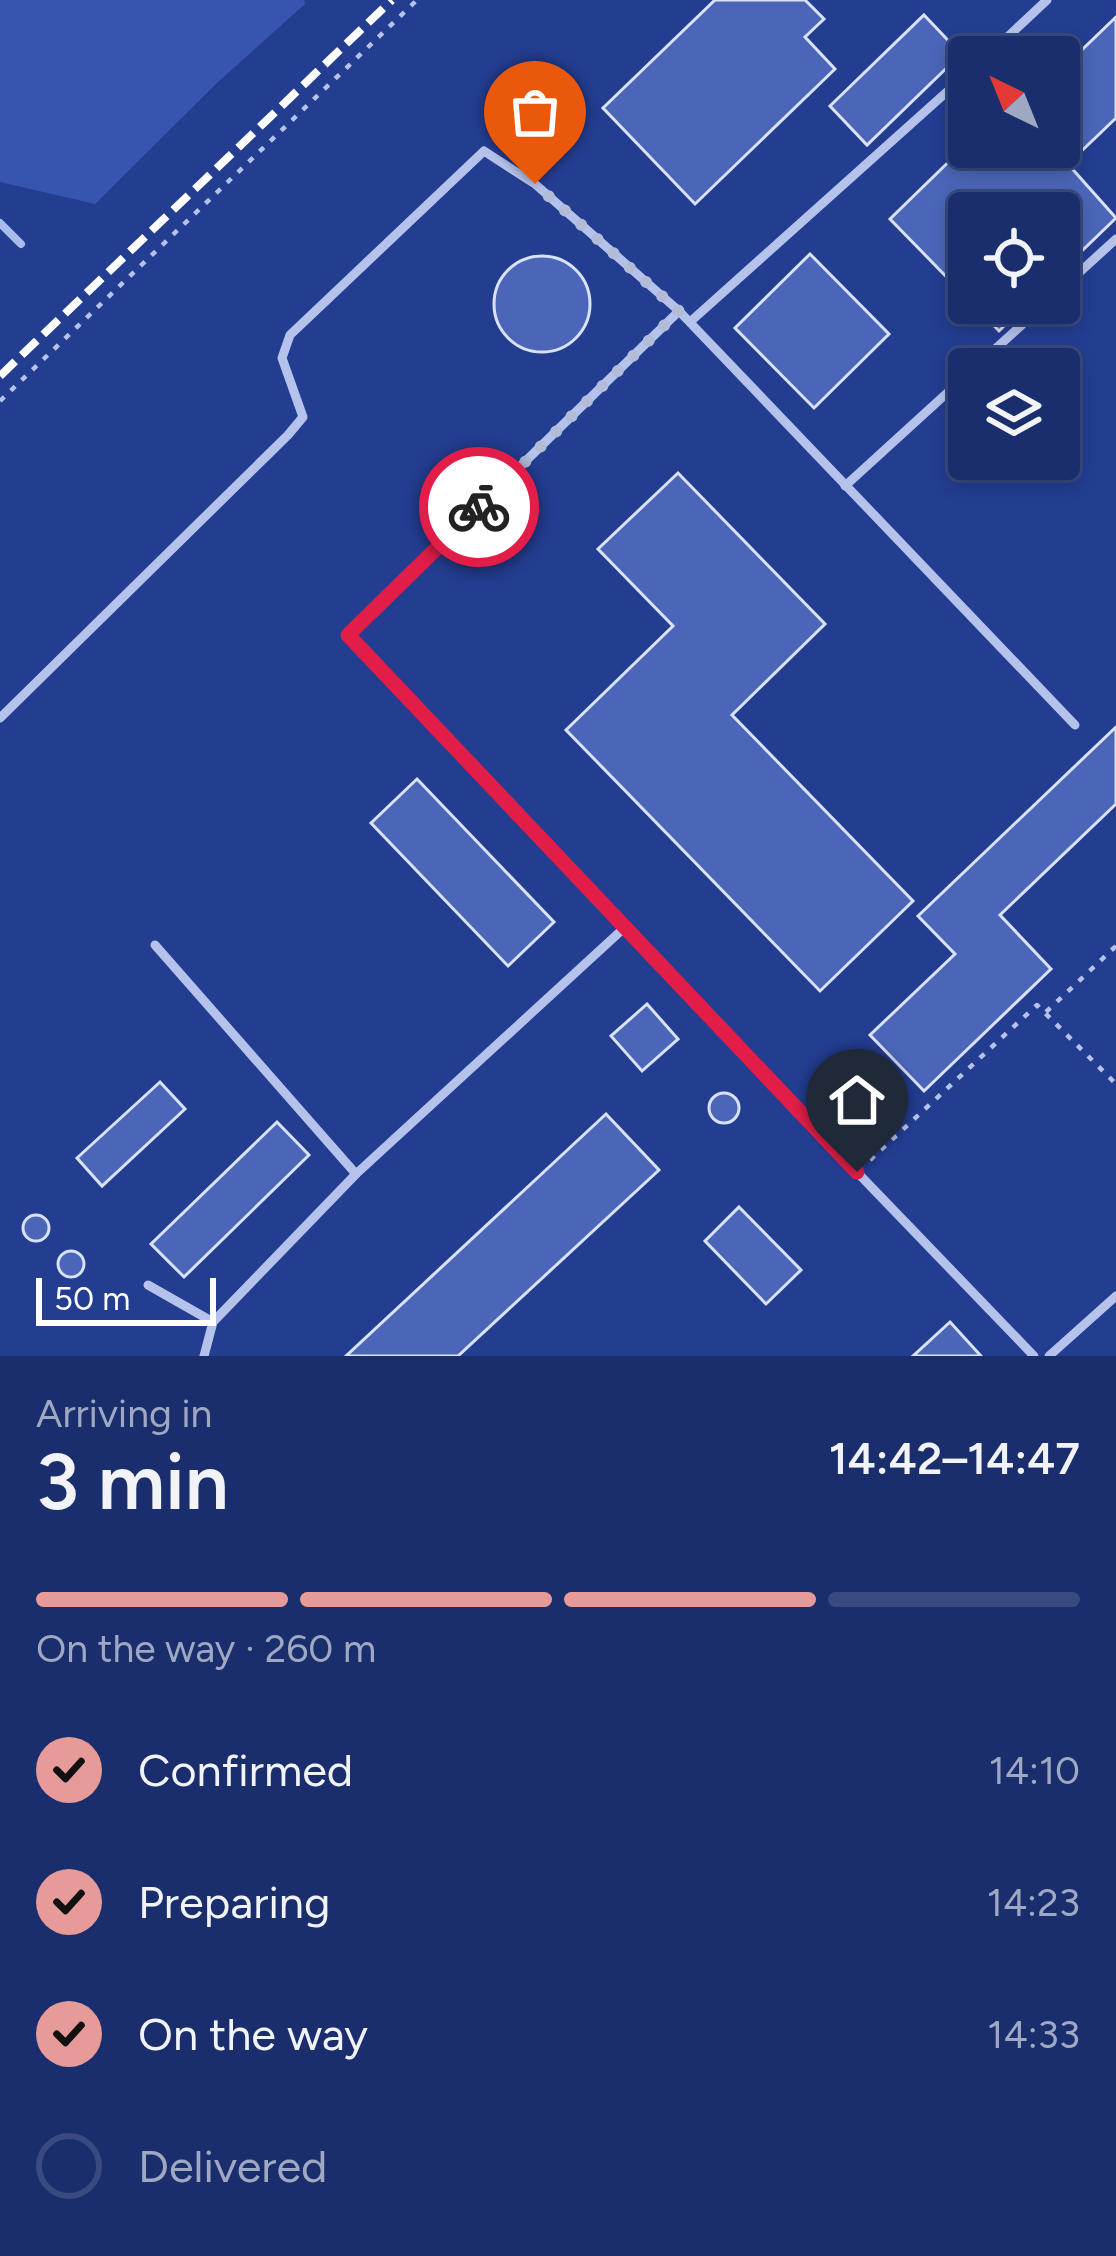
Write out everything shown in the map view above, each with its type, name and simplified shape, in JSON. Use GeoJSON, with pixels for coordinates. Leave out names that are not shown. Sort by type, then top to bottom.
{"type":"FeatureCollection","features":[{"type":"Feature","properties":{"kind":"lane"},"geometry":{"type":"LineString","coordinates":[[1008,36],[1047,0]]}},
{"type":"Feature","properties":{"kind":"lane"},"geometry":{"type":"LineString","coordinates":[[690,322],[948,91]]}},
{"type":"Feature","properties":{"kind":"lane"},"geometry":{"type":"LineString","coordinates":[[0,718],[288,435],[303,417],[282,358],[290,335],[484,151],[535,184],[679,311],[1075,725]]}},
{"type":"Feature","properties":{"kind":"lane"},"geometry":{"type":"LineString","coordinates":[[1080,272],[1116,239]]}},
{"type":"Feature","properties":{"kind":"lane"},"geometry":{"type":"LineString","coordinates":[[679,311],[348,635],[1034,1356]]}},
{"type":"Feature","properties":{"kind":"lane"},"geometry":{"type":"LineString","coordinates":[[996,348],[1023,324]]}},
{"type":"Feature","properties":{"kind":"lane"},"geometry":{"type":"LineString","coordinates":[[845,486],[948,392]]}},
{"type":"Feature","properties":{"kind":"lane"},"geometry":{"type":"LineString","coordinates":[[204,1356],[213,1322],[356,1174],[623,928]]}},
{"type":"Feature","properties":{"kind":"lane"},"geometry":{"type":"LineString","coordinates":[[155,945],[356,1174]]}},
{"type":"Feature","properties":{"kind":"lane"},"geometry":{"type":"LineString","coordinates":[[148,1285],[213,1322]]}},
{"type":"Feature","properties":{"kind":"lane"},"geometry":{"type":"LineString","coordinates":[[1049,1356],[1116,1295]]}},
{"type":"Feature","properties":{"kind":"path"},"geometry":{"type":"LineString","coordinates":[[0,400],[417,0]]}},
{"type":"Feature","properties":{"kind":"path"},"geometry":{"type":"LineString","coordinates":[[1045,1013],[1116,946]]}},
{"type":"Feature","properties":{"kind":"path"},"geometry":{"type":"LineString","coordinates":[[857,1172],[1037,1004],[1116,1084]]}},
{"type":"Feature","properties":{"kind":"shaded area"},"geometry":{"type":"Polygon","coordinates":[[[0,0],[304,0],[305,4],[95,204],[0,182],[0,0]]]}},
{"type":"Feature","properties":{"kind":"building"},"geometry":{"type":"Polygon","coordinates":[[[715,0],[805,0],[824,19],[805,37],[835,69],[695,204],[603,108],[715,0]]]}},
{"type":"Feature","properties":{"kind":"building"},"geometry":{"type":"Polygon","coordinates":[[[924,15],[948,40],[948,67],[867,145],[830,106],[924,15]]]}},
{"type":"Feature","properties":{"kind":"building"},"geometry":{"type":"Polygon","coordinates":[[[1116,17],[1116,118],[1080,152],[1080,52],[1116,17]]]}},
{"type":"Feature","properties":{"kind":"building"},"geometry":{"type":"Polygon","coordinates":[[[948,162],[948,168],[1072,168],[1116,218],[1080,253],[1080,192],[948,192],[948,278],[890,219],[948,162]]]}},
{"type":"Feature","properties":{"kind":"building"},"geometry":{"type":"Polygon","coordinates":[[[810,254],[889,334],[814,408],[735,328],[810,254]]]}},
{"type":"Feature","properties":{"kind":"building"},"geometry":{"type":"Polygon","coordinates":[[[542,256],[576,270],[590,304],[576,338],[542,352],[508,338],[494,304],[508,270],[542,256]]]}},
{"type":"Feature","properties":{"kind":"building"},"geometry":{"type":"Polygon","coordinates":[[[678,473],[825,624],[732,715],[913,901],[820,991],[566,730],[673,626],[598,549],[678,473]]]}},
{"type":"Feature","properties":{"kind":"building"},"geometry":{"type":"Polygon","coordinates":[[[1116,727],[1116,804],[1000,915],[1051,969],[924,1091],[870,1035],[955,954],[918,916],[1116,727]]]}},
{"type":"Feature","properties":{"kind":"building"},"geometry":{"type":"Polygon","coordinates":[[[417,779],[554,922],[508,966],[371,823],[417,779]]]}},
{"type":"Feature","properties":{"kind":"building"},"geometry":{"type":"Polygon","coordinates":[[[647,1004],[678,1039],[642,1071],[611,1036],[647,1004]]]}},
{"type":"Feature","properties":{"kind":"building"},"geometry":{"type":"Polygon","coordinates":[[[160,1082],[185,1109],[102,1186],[77,1158],[160,1082]]]}},
{"type":"Feature","properties":{"kind":"building"},"geometry":{"type":"Polygon","coordinates":[[[724,1093],[735,1097],[739,1108],[735,1119],[724,1123],[713,1119],[709,1108],[713,1097],[724,1093]]]}},
{"type":"Feature","properties":{"kind":"building"},"geometry":{"type":"Polygon","coordinates":[[[606,1114],[659,1170],[458,1356],[346,1356],[606,1114]]]}},
{"type":"Feature","properties":{"kind":"building"},"geometry":{"type":"Polygon","coordinates":[[[277,1122],[309,1155],[184,1277],[151,1244],[277,1122]]]}},
{"type":"Feature","properties":{"kind":"building"},"geometry":{"type":"Polygon","coordinates":[[[739,1207],[801,1270],[766,1304],[705,1241],[739,1207]]]}},
{"type":"Feature","properties":{"kind":"building"},"geometry":{"type":"Polygon","coordinates":[[[36,1215],[49,1228],[36,1241],[23,1228],[36,1215]]]}},
{"type":"Feature","properties":{"kind":"building"},"geometry":{"type":"Polygon","coordinates":[[[71,1251],[84,1264],[71,1277],[58,1264],[71,1251]]]}},
{"type":"Feature","properties":{"kind":"building"},"geometry":{"type":"Polygon","coordinates":[[[950,1322],[981,1356],[913,1356],[950,1322]]]}},
{"type":"Feature","properties":{"kind":"waterway"},"geometry":{"type":"LineString","coordinates":[[0,223],[21,244]]}},
{"type":"Feature","properties":{"kind":"railway"},"geometry":{"type":"LineString","coordinates":[[0,376],[392,0]]}},
{"type":"Feature","properties":{"kind":"way so far"},"geometry":{"type":"LineString","coordinates":[[479,507],[679,311],[535,184]]}},
{"type":"Feature","properties":{"kind":"route"},"geometry":{"type":"LineString","coordinates":[[479,507],[348,635],[857,1172]]}}]}
